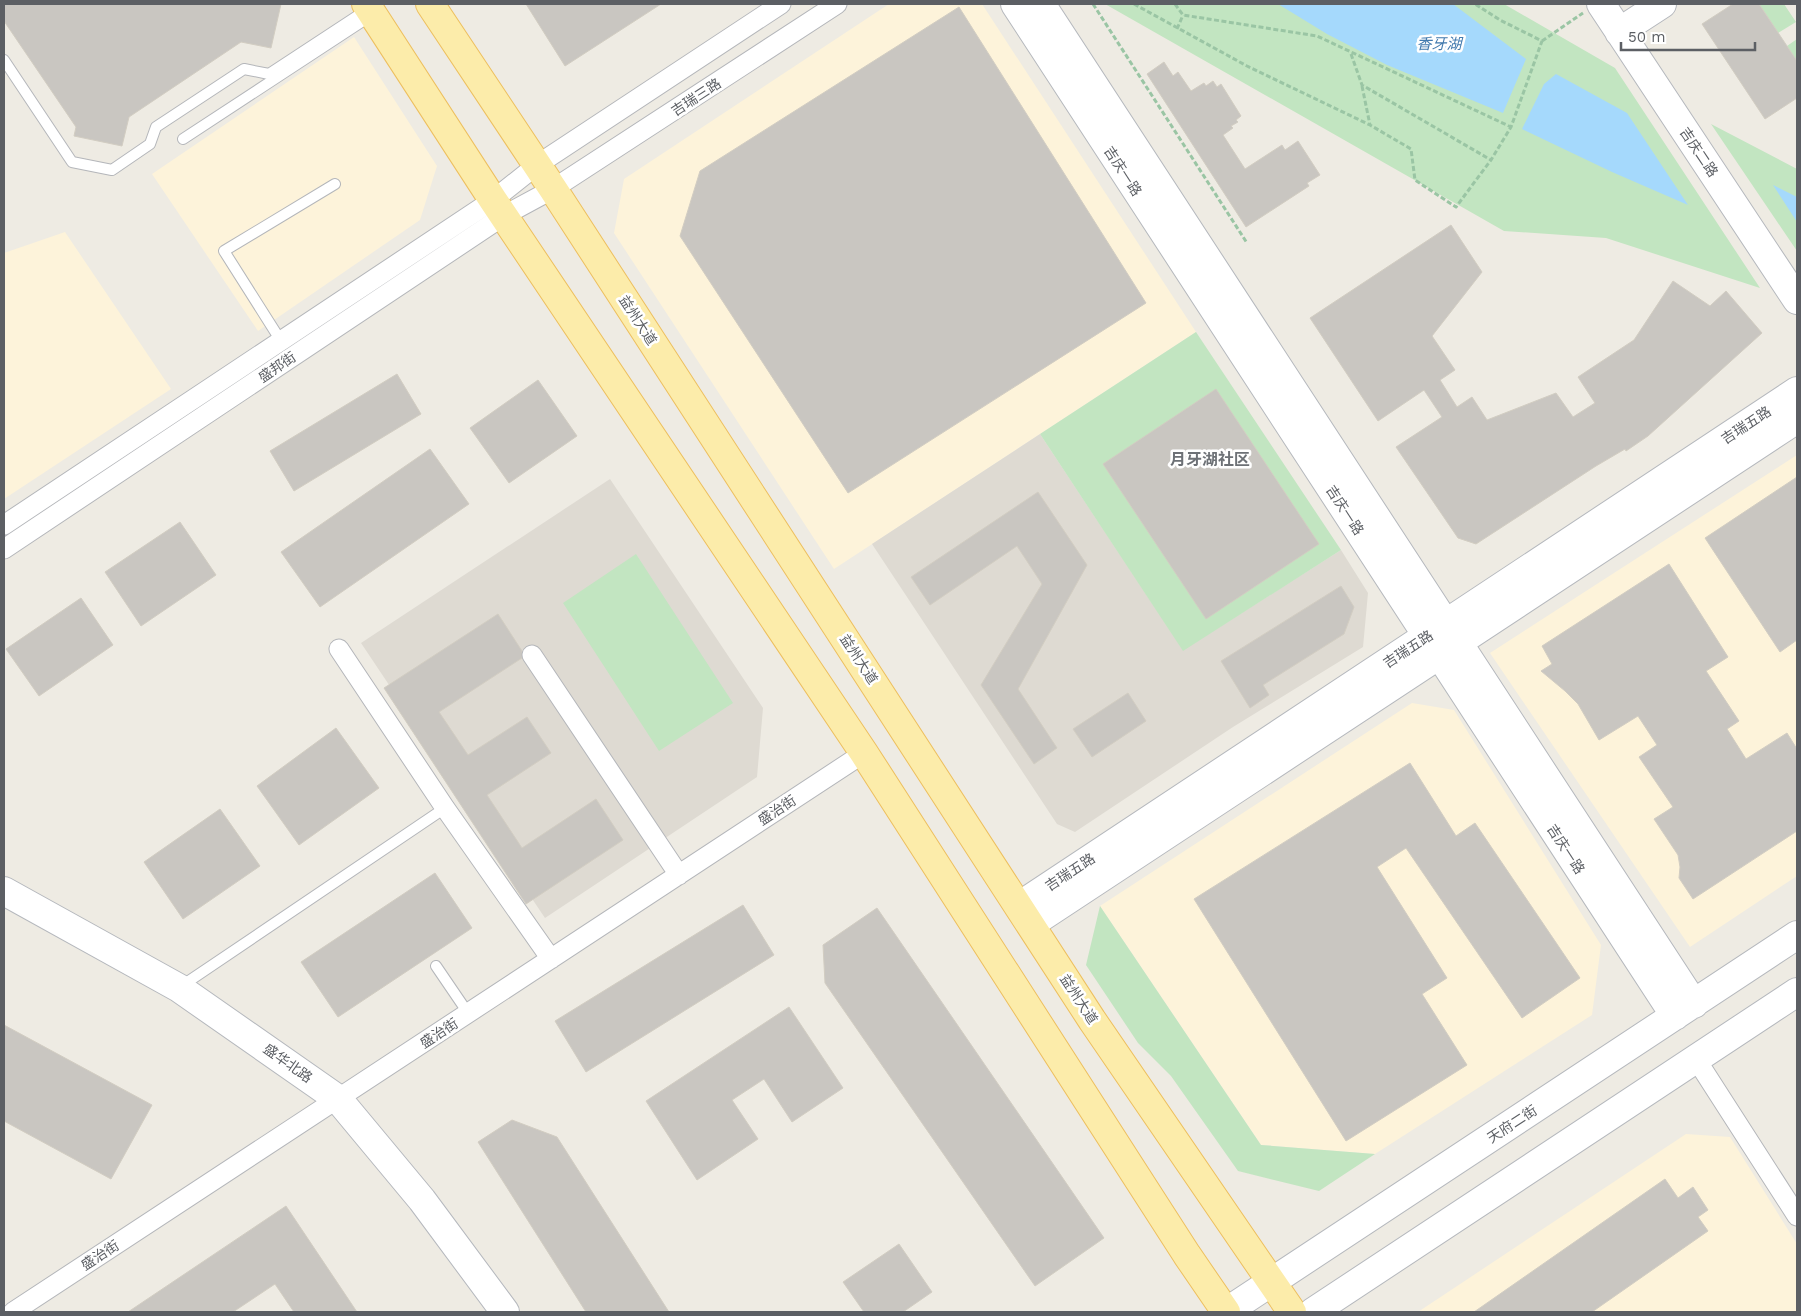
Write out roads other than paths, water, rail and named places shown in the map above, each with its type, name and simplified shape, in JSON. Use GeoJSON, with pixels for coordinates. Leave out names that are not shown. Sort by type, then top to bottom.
{"type":"FeatureCollection","features":[{"type":"Feature","properties":{"kind":"main road","name":"益州大道"},"geometry":{"type":"LineString","coordinates":[[430,4],[553,189],[1092,1020],[1292,1312]]}},
{"type":"Feature","properties":{"kind":"main road"},"geometry":{"type":"LineString","coordinates":[[370,9],[499,208],[864,753],[1176,1238],[1226,1312]]}},
{"type":"Feature","properties":{"kind":"street"},"geometry":{"type":"LineString","coordinates":[[537,165],[781,4]]}},
{"type":"Feature","properties":{"kind":"street","name":"吉瑞三路"},"geometry":{"type":"LineString","coordinates":[[553,189],[837,4]]}},
{"type":"Feature","properties":{"kind":"street","name":"吉庆一路"},"geometry":{"type":"LineString","coordinates":[[1015,4],[1442,639],[1684,1010]]}},
{"type":"Feature","properties":{"kind":"street","name":"吉庆一路"},"geometry":{"type":"LineString","coordinates":[[1041,4],[1442,639]]}},
{"type":"Feature","properties":{"kind":"street"},"geometry":{"type":"LineString","coordinates":[[1619,32],[1662,4]]}},
{"type":"Feature","properties":{"kind":"street","name":"吉庆二路"},"geometry":{"type":"LineString","coordinates":[[1592,8],[1619,32],[1797,300]]}},
{"type":"Feature","properties":{"kind":"street","name":"盛邦街"},"geometry":{"type":"LineString","coordinates":[[4,549],[499,208],[537,165]]}},
{"type":"Feature","properties":{"kind":"street","name":"盛邦街"},"geometry":{"type":"LineString","coordinates":[[4,525],[281,340],[499,208],[553,189]]}},
{"type":"Feature","properties":{"kind":"street","name":"吉瑞五路"},"geometry":{"type":"LineString","coordinates":[[1025,915],[1442,639],[1797,391]]}},
{"type":"Feature","properties":{"kind":"street","name":"吉瑞五路"},"geometry":{"type":"LineString","coordinates":[[1442,639],[1797,419]]}},
{"type":"Feature","properties":{"kind":"street"},"geometry":{"type":"LineString","coordinates":[[339,649],[445,808],[551,959]]}},
{"type":"Feature","properties":{"kind":"street"},"geometry":{"type":"LineString","coordinates":[[532,655],[679,875]]}},
{"type":"Feature","properties":{"kind":"street","name":"盛治街"},"geometry":{"type":"LineString","coordinates":[[13,1312],[864,753]]}},
{"type":"Feature","properties":{"kind":"street","name":"盛华北路"},"geometry":{"type":"LineString","coordinates":[[4,891],[179,988],[338,1099],[422,1200],[505,1312]]}},
{"type":"Feature","properties":{"kind":"street","name":"天府二街"},"geometry":{"type":"LineString","coordinates":[[1226,1312],[1797,936]]}},
{"type":"Feature","properties":{"kind":"street"},"geometry":{"type":"LineString","coordinates":[[1312,1312],[1797,992]]}},
{"type":"Feature","properties":{"kind":"street"},"geometry":{"type":"LineString","coordinates":[[1696,1059],[1797,1216]]}},
{"type":"Feature","properties":{"kind":"lane"},"geometry":{"type":"LineString","coordinates":[[4,60],[72,162],[112,170],[150,144],[156,127],[244,69],[269,74],[370,9]]}},
{"type":"Feature","properties":{"kind":"lane"},"geometry":{"type":"LineString","coordinates":[[183,139],[370,9]]}},
{"type":"Feature","properties":{"kind":"lane"},"geometry":{"type":"LineString","coordinates":[[281,340],[224,252],[336,184]]}},
{"type":"Feature","properties":{"kind":"lane"},"geometry":{"type":"LineString","coordinates":[[179,988],[445,808]]}},
{"type":"Feature","properties":{"kind":"lane"},"geometry":{"type":"LineString","coordinates":[[436,966],[468,1013]]}},
{"type":"Feature","properties":{"kind":"water","name":"香牙湖"},"geometry":{"type":"Polygon","coordinates":[[[1278,4],[1453,4],[1526,59],[1503,113],[1387,65],[1327,34],[1278,4]]]}},
{"type":"Feature","properties":{"kind":"water"},"geometry":{"type":"Polygon","coordinates":[[[1556,74],[1627,113],[1688,205],[1612,172],[1522,129],[1544,84],[1556,74]]]}},
{"type":"Feature","properties":{"kind":"water"},"geometry":{"type":"Polygon","coordinates":[[[1773,185],[1797,197],[1797,222],[1773,185]]]}},
{"type":"Feature","properties":{"kind":"district","name":"月牙湖社区"},"geometry":{"type":"Point","coordinates":[1210,459]}}]}
